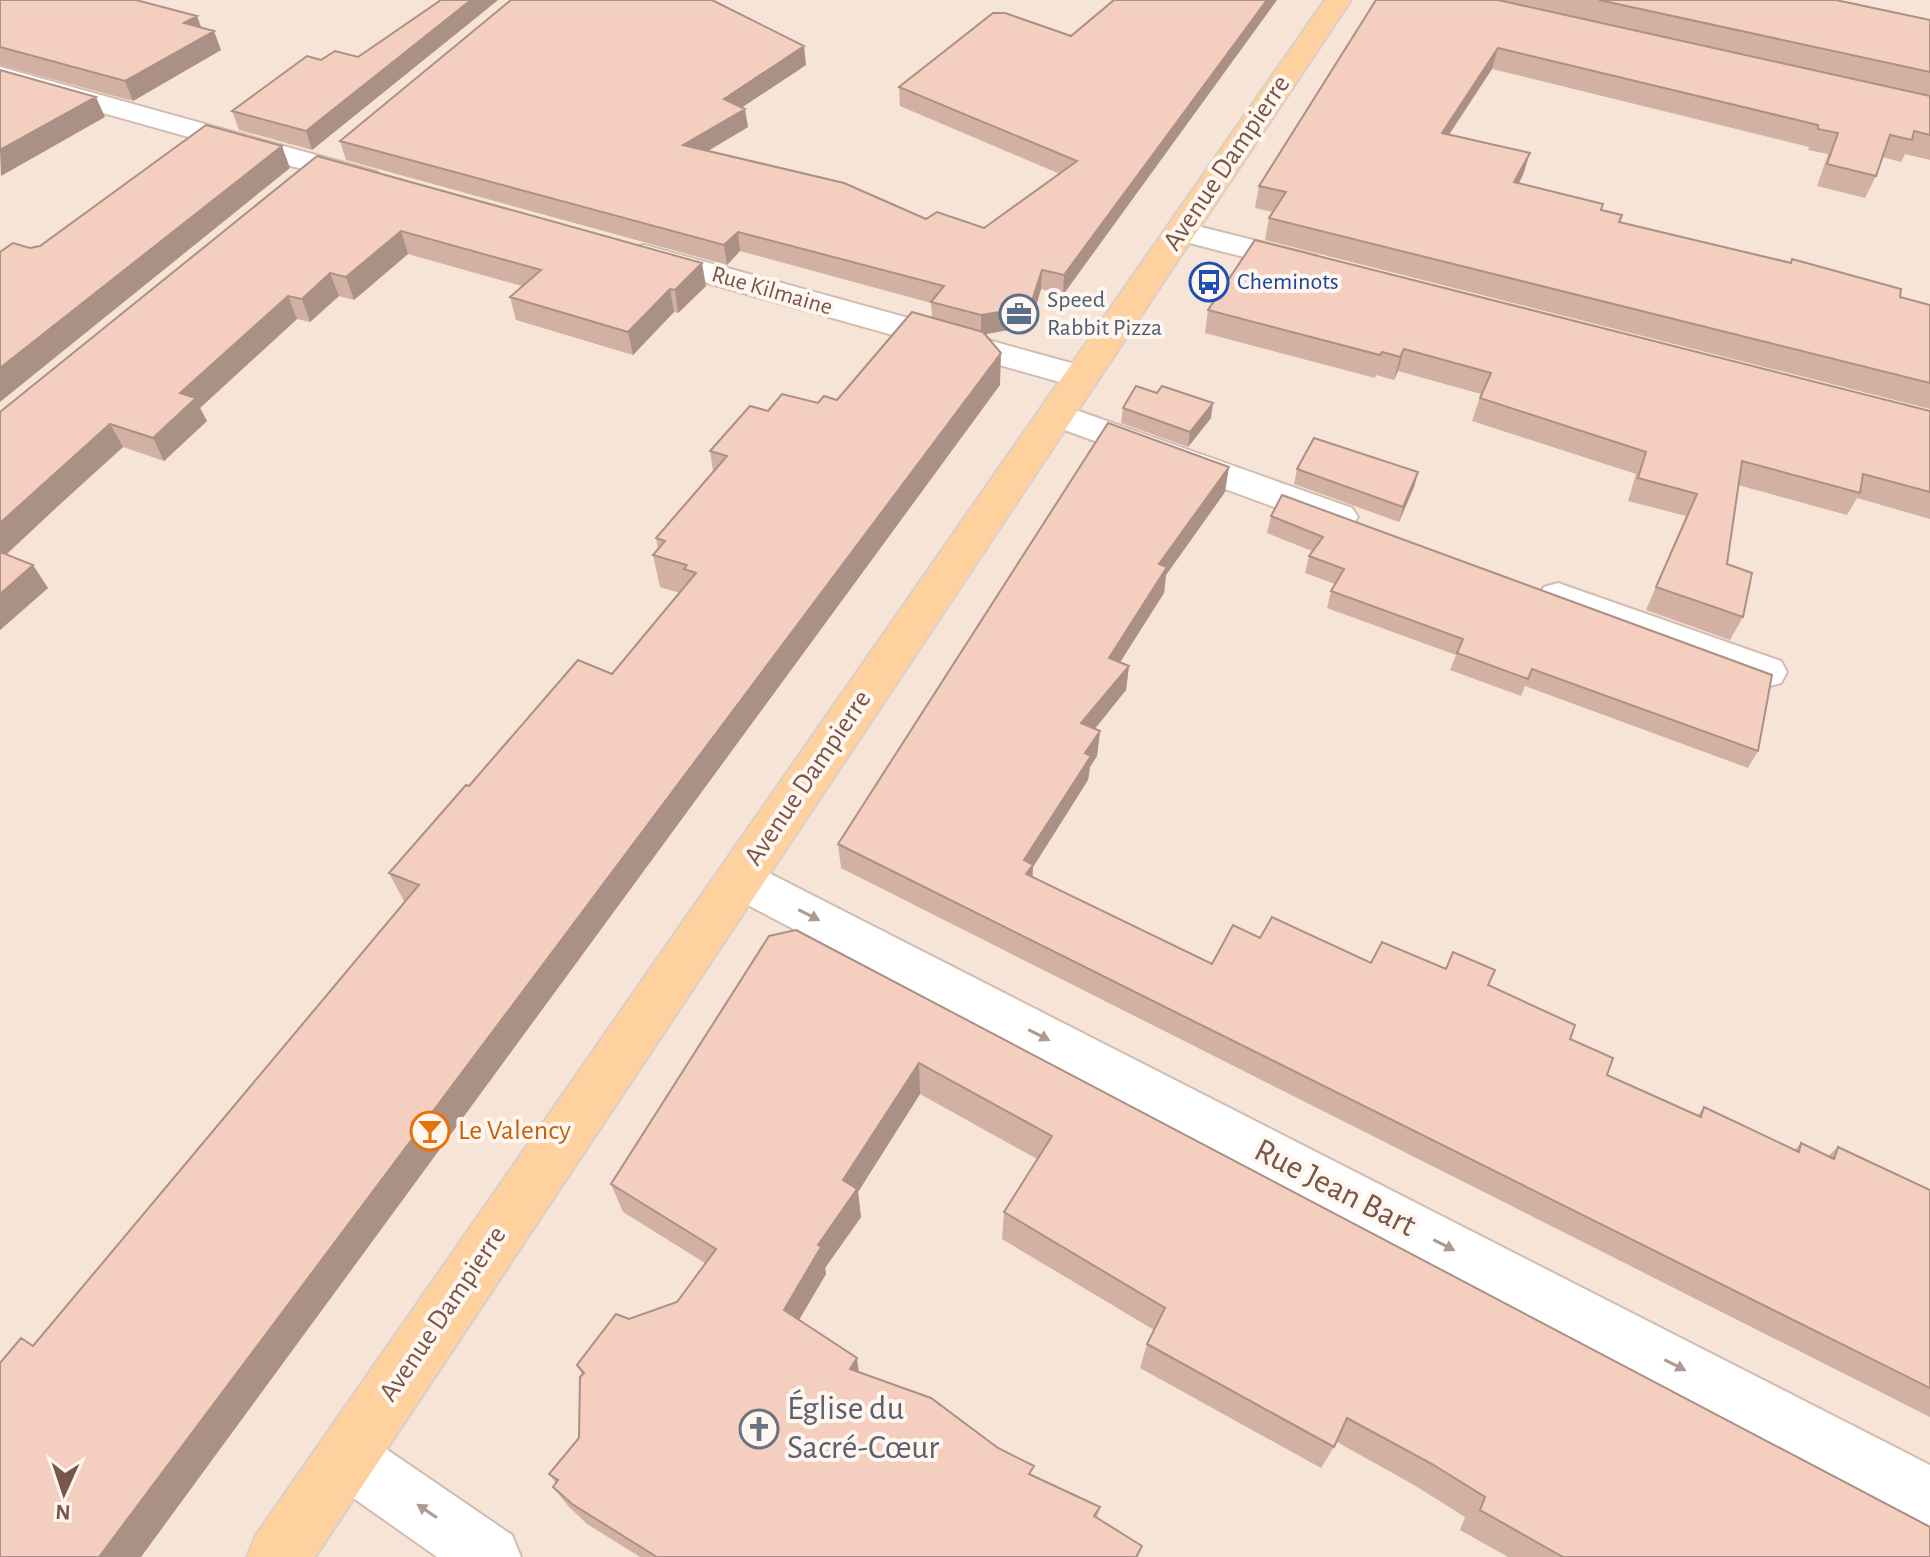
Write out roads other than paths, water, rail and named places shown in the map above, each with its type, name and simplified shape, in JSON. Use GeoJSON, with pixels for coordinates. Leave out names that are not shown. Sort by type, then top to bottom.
{"type":"FeatureCollection","features":[{"type":"Feature","properties":{"kind":"main road","name":"Avenue Dampierre"},"geometry":{"type":"LineString","coordinates":[[278,1557],[1338,0]]}},
{"type":"Feature","properties":{"kind":"street"},"geometry":{"type":"LineString","coordinates":[[0,75],[395,186]]}},
{"type":"Feature","properties":{"kind":"street"},"geometry":{"type":"LineString","coordinates":[[291,188],[345,144]]}},
{"type":"Feature","properties":{"kind":"street"},"geometry":{"type":"LineString","coordinates":[[1181,231],[1336,271]]}},
{"type":"Feature","properties":{"kind":"street","name":"Rue Kilmaine"},"geometry":{"type":"LineString","coordinates":[[610,246],[1081,377]]}},
{"type":"Feature","properties":{"kind":"street"},"geometry":{"type":"LineString","coordinates":[[1056,414],[1367,527]]}},
{"type":"Feature","properties":{"kind":"street"},"geometry":{"type":"LineString","coordinates":[[1529,586],[1766,672]]}},
{"type":"Feature","properties":{"kind":"street","name":"Rue Jean Bart"},"geometry":{"type":"LineString","coordinates":[[739,879],[1930,1497]]}},
{"type":"Feature","properties":{"kind":"street"},"geometry":{"type":"LineString","coordinates":[[346,1457],[490,1557]]}},
{"type":"Feature","properties":{"kind":"place","name":"Cheminots"},"geometry":{"type":"Point","coordinates":[1209,282]}},
{"type":"Feature","properties":{"kind":"place","name":"Speed Rabbit Pizza"},"geometry":{"type":"Point","coordinates":[1019,314]}},
{"type":"Feature","properties":{"kind":"place","name":"Le Valency"},"geometry":{"type":"Point","coordinates":[430,1131]}},
{"type":"Feature","properties":{"kind":"place","name":"Église du Sacré-Cœur"},"geometry":{"type":"Point","coordinates":[759,1429]}}]}
